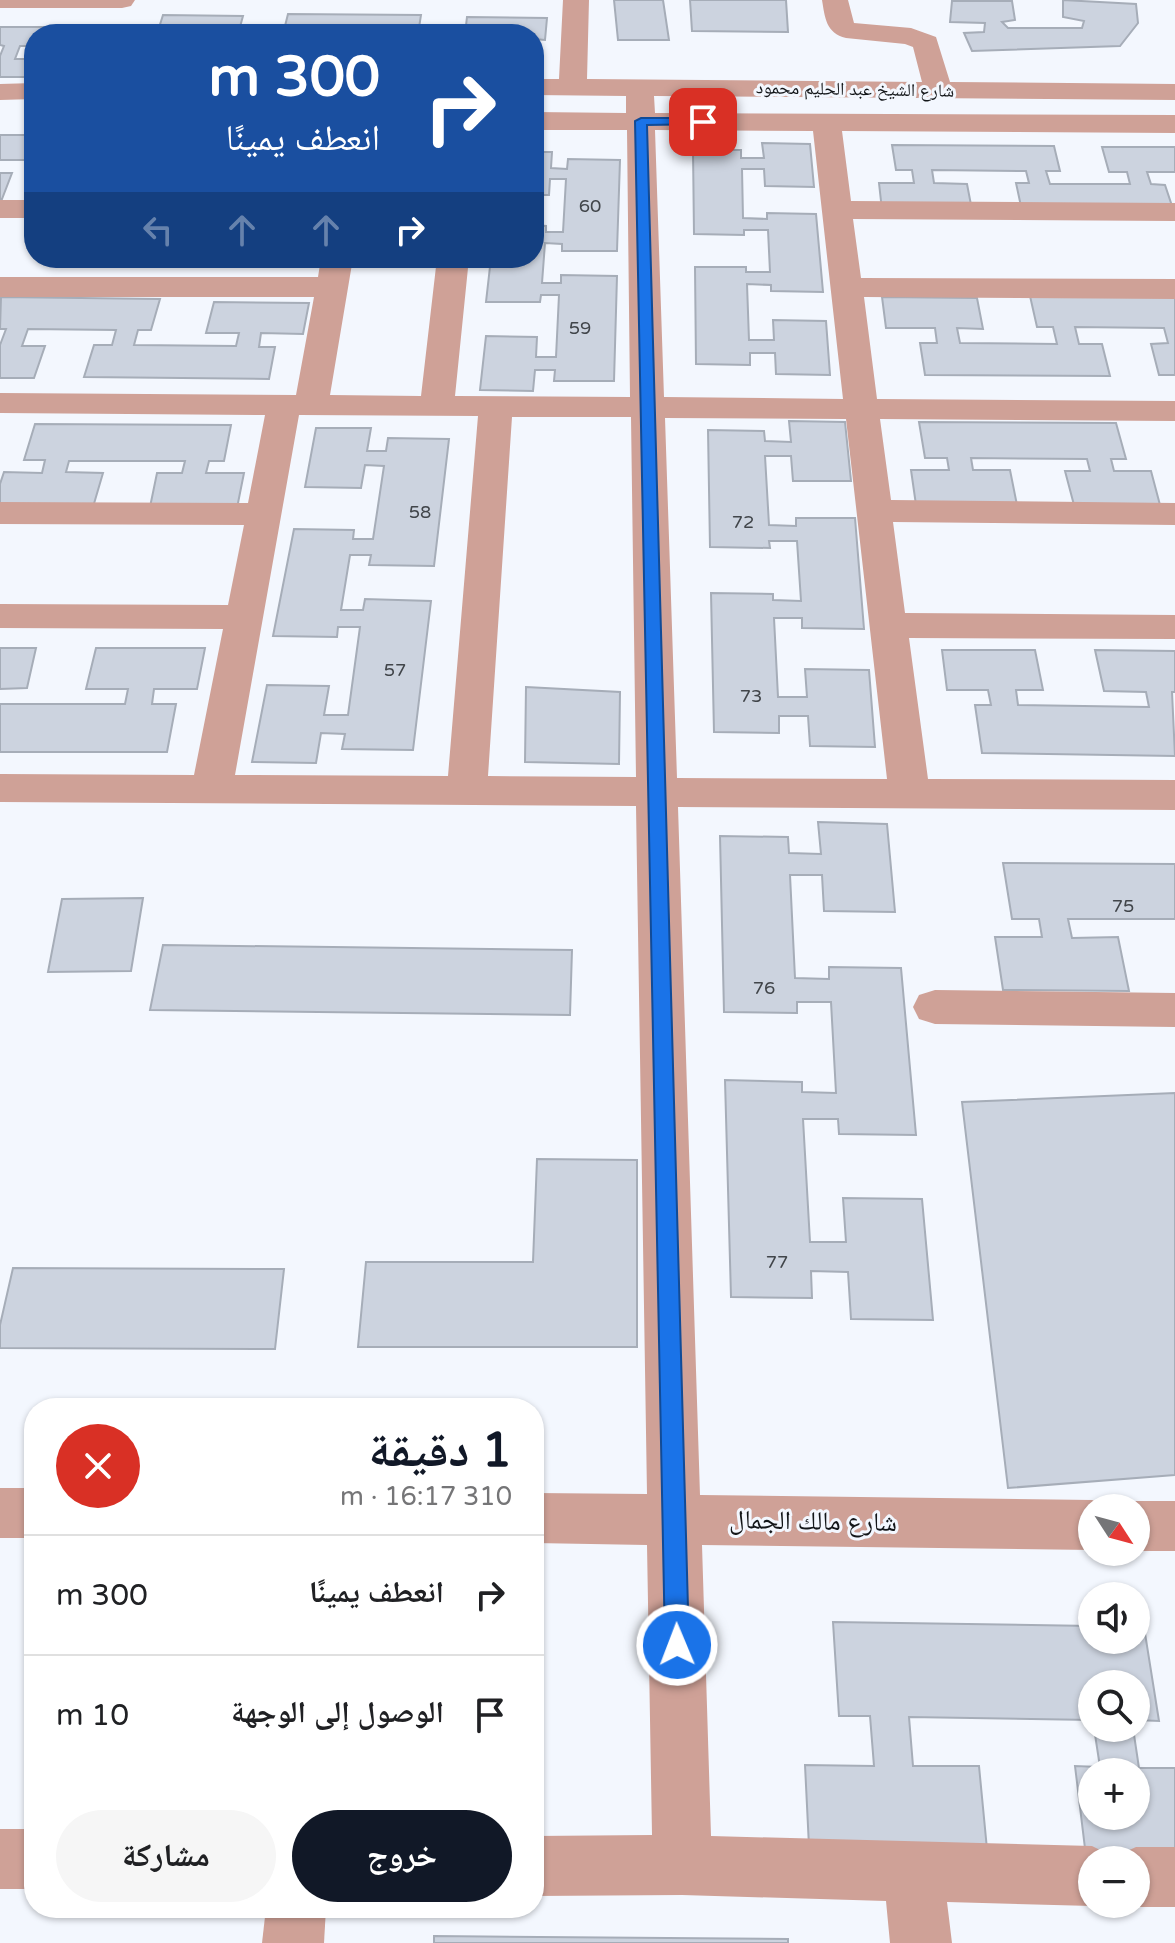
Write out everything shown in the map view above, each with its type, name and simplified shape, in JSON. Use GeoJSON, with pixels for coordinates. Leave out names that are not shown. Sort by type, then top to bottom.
{"type":"FeatureCollection","features":[{"type":"Feature","properties":{"kind":"street"},"geometry":{"type":"LineString","coordinates":[[0,0],[122,0]]}},
{"type":"Feature","properties":{"kind":"street"},"geometry":{"type":"LineString","coordinates":[[573,86],[576,0]]}},
{"type":"Feature","properties":{"kind":"street"},"geometry":{"type":"LineString","coordinates":[[835,0],[839,23],[846,30],[911,36],[926,43],[938,90]]}},
{"type":"Feature","properties":{"kind":"street","name":"شارع الشيخ عبد الحليم محمود"},"geometry":{"type":"LineString","coordinates":[[544,87],[573,86],[640,104],[826,122],[1175,124]]}},
{"type":"Feature","properties":{"kind":"street","name":"شارع الشيخ عبد الحليم محمود"},"geometry":{"type":"LineString","coordinates":[[544,119],[640,104],[938,90],[1175,92]]}},
{"type":"Feature","properties":{"kind":"street"},"geometry":{"type":"LineString","coordinates":[[0,92],[24,91]]}},
{"type":"Feature","properties":{"kind":"street"},"geometry":{"type":"LineString","coordinates":[[640,104],[682,1865]]}},
{"type":"Feature","properties":{"kind":"street"},"geometry":{"type":"LineString","coordinates":[[826,122],[909,793]]}},
{"type":"Feature","properties":{"kind":"street"},"geometry":{"type":"LineString","coordinates":[[0,209],[24,209]]}},
{"type":"Feature","properties":{"kind":"street"},"geometry":{"type":"LineString","coordinates":[[837,210],[1175,212]]}},
{"type":"Feature","properties":{"kind":"street"},"geometry":{"type":"LineString","coordinates":[[437,406],[452,268]]}},
{"type":"Feature","properties":{"kind":"street"},"geometry":{"type":"LineString","coordinates":[[0,287],[335,272],[264,514],[212,789]]}},
{"type":"Feature","properties":{"kind":"street"},"geometry":{"type":"LineString","coordinates":[[847,287],[1175,289]]}},
{"type":"Feature","properties":{"kind":"street"},"geometry":{"type":"LineString","coordinates":[[0,403],[1175,411]]}},
{"type":"Feature","properties":{"kind":"street"},"geometry":{"type":"LineString","coordinates":[[467,791],[496,407]]}},
{"type":"Feature","properties":{"kind":"street"},"geometry":{"type":"LineString","coordinates":[[874,511],[1175,514]]}},
{"type":"Feature","properties":{"kind":"street"},"geometry":{"type":"LineString","coordinates":[[0,513],[264,514]]}},
{"type":"Feature","properties":{"kind":"street"},"geometry":{"type":"LineString","coordinates":[[0,616],[244,617]]}},
{"type":"Feature","properties":{"kind":"street"},"geometry":{"type":"LineString","coordinates":[[888,625],[1175,627]]}},
{"type":"Feature","properties":{"kind":"street"},"geometry":{"type":"LineString","coordinates":[[0,788],[1175,795]]}},
{"type":"Feature","properties":{"kind":"street"},"geometry":{"type":"LineString","coordinates":[[935,1007],[1175,1010]]}},
{"type":"Feature","properties":{"kind":"street"},"geometry":{"type":"LineString","coordinates":[[0,1513],[24,1513]]}},
{"type":"Feature","properties":{"kind":"street","name":"شارع مالك الجمال"},"geometry":{"type":"LineString","coordinates":[[544,1518],[1078,1525]]}},
{"type":"Feature","properties":{"kind":"street"},"geometry":{"type":"LineString","coordinates":[[1150,1526],[1175,1526]]}},
{"type":"Feature","properties":{"kind":"street"},"geometry":{"type":"LineString","coordinates":[[0,1859],[24,1859]]}},
{"type":"Feature","properties":{"kind":"street"},"geometry":{"type":"LineString","coordinates":[[544,1866],[682,1865],[1078,1876]]}},
{"type":"Feature","properties":{"kind":"street"},"geometry":{"type":"LineString","coordinates":[[914,1873],[921,1943]]}},
{"type":"Feature","properties":{"kind":"street"},"geometry":{"type":"LineString","coordinates":[[1150,1877],[1175,1877]]}},
{"type":"Feature","properties":{"kind":"street"},"geometry":{"type":"LineString","coordinates":[[293,1943],[295,1918]]}},
{"type":"Feature","properties":{"kind":"building"},"geometry":{"type":"Polygon","coordinates":[[[614,0],[663,0],[669,40],[618,40],[614,0]]]}},
{"type":"Feature","properties":{"kind":"building"},"geometry":{"type":"Polygon","coordinates":[[[690,0],[786,0],[788,32],[692,31],[690,0]]]}},
{"type":"Feature","properties":{"kind":"building"},"geometry":{"type":"Polygon","coordinates":[[[1063,0],[1136,4],[1138,23],[1120,46],[972,51],[964,33],[984,32],[985,23],[950,22],[952,1],[1012,1],[1015,20],[1002,22],[1008,28],[1082,28],[1084,21],[1063,17],[1063,0]]]}},
{"type":"Feature","properties":{"kind":"building"},"geometry":{"type":"Polygon","coordinates":[[[288,14],[421,15],[420,24],[286,24],[288,14]]]}},
{"type":"Feature","properties":{"kind":"building"},"geometry":{"type":"Polygon","coordinates":[[[163,15],[243,16],[241,24],[160,24],[163,15]]]}},
{"type":"Feature","properties":{"kind":"building"},"geometry":{"type":"Polygon","coordinates":[[[467,17],[547,18],[545,40],[544,24],[466,24],[467,17]]]}},
{"type":"Feature","properties":{"kind":"building"},"geometry":{"type":"Polygon","coordinates":[[[0,27],[24,27],[24,46],[20,46],[15,59],[24,59],[24,77],[0,77],[0,56],[4,46],[0,45],[0,27]]]}},
{"type":"Feature","properties":{"kind":"building"},"geometry":{"type":"Polygon","coordinates":[[[0,135],[24,135],[24,160],[0,160],[0,135]]]}},
{"type":"Feature","properties":{"kind":"building"},"geometry":{"type":"Polygon","coordinates":[[[762,143],[810,144],[814,187],[765,186],[764,169],[742,169],[743,218],[767,219],[767,213],[816,214],[823,292],[771,291],[771,285],[747,284],[749,340],[774,340],[773,320],[826,321],[830,375],[776,374],[775,353],[750,353],[750,365],[696,364],[695,267],[746,267],[746,272],[770,272],[768,230],[744,230],[744,235],[694,234],[693,150],[741,150],[741,158],[764,158],[762,143]]]}},
{"type":"Feature","properties":{"kind":"building"},"geometry":{"type":"Polygon","coordinates":[[[892,145],[1054,146],[1060,171],[1046,171],[1050,184],[1130,184],[1127,172],[1109,172],[1102,147],[1175,147],[1175,172],[1147,172],[1151,184],[1165,185],[1174,212],[1022,211],[1016,183],[1029,183],[1026,171],[932,170],[934,183],[967,184],[972,210],[882,210],[879,183],[914,183],[912,170],[896,170],[892,145]]]}},
{"type":"Feature","properties":{"kind":"building"},"geometry":{"type":"Polygon","coordinates":[[[544,152],[552,152],[551,168],[567,169],[568,159],[620,160],[617,251],[562,251],[562,244],[545,243],[544,256],[544,226],[546,232],[563,232],[566,179],[550,179],[549,195],[544,195],[544,152]]]}},
{"type":"Feature","properties":{"kind":"building"},"geometry":{"type":"Polygon","coordinates":[[[0,173],[12,173],[2,199],[0,199],[0,173]]]}},
{"type":"Feature","properties":{"kind":"building"},"geometry":{"type":"Polygon","coordinates":[[[490,268],[543,268],[542,283],[561,283],[561,275],[617,276],[614,381],[554,381],[555,370],[535,370],[533,391],[480,390],[486,336],[537,337],[536,357],[556,357],[559,295],[541,295],[540,302],[486,302],[490,268]]]}},
{"type":"Feature","properties":{"kind":"building"},"geometry":{"type":"Polygon","coordinates":[[[1030,296],[1175,297],[1175,375],[1159,375],[1151,344],[1168,343],[1164,328],[1075,327],[1079,344],[1102,344],[1110,376],[925,375],[920,343],[937,343],[935,328],[886,328],[882,297],[977,298],[983,329],[957,328],[960,343],[1057,344],[1053,327],[1037,327],[1030,296]]]}},
{"type":"Feature","properties":{"kind":"building"},"geometry":{"type":"Polygon","coordinates":[[[1,297],[160,299],[151,330],[138,330],[134,345],[236,346],[239,333],[206,333],[214,302],[309,303],[303,334],[261,333],[259,347],[275,347],[269,379],[84,377],[94,345],[112,345],[116,330],[28,329],[22,346],[45,346],[34,378],[0,378],[0,345],[6,329],[0,329],[1,297]]]}},
{"type":"Feature","properties":{"kind":"building"},"geometry":{"type":"Polygon","coordinates":[[[789,421],[845,422],[851,481],[793,481],[791,456],[765,456],[769,525],[796,526],[796,518],[855,518],[864,629],[802,628],[802,618],[774,618],[778,697],[807,697],[805,669],[869,670],[875,747],[810,746],[808,716],[779,716],[779,733],[714,732],[711,593],[773,594],[773,600],[801,601],[797,541],[769,541],[770,548],[710,547],[708,430],[764,431],[765,441],[791,442],[789,421]]]}},
{"type":"Feature","properties":{"kind":"building"},"geometry":{"type":"Polygon","coordinates":[[[919,422],[1116,423],[1126,459],[1111,459],[1114,471],[1151,471],[1160,505],[1074,505],[1065,471],[1090,471],[1087,459],[971,458],[973,470],[1010,470],[1017,505],[916,505],[911,470],[949,470],[947,458],[925,458],[919,422]]]}},
{"type":"Feature","properties":{"kind":"building"},"geometry":{"type":"Polygon","coordinates":[[[35,424],[231,425],[224,461],[209,461],[206,473],[244,473],[237,508],[150,507],[157,473],[182,473],[185,461],[69,461],[66,472],[103,473],[93,507],[0,507],[0,484],[4,472],[42,473],[45,460],[24,460],[35,424]]]}},
{"type":"Feature","properties":{"kind":"building"},"geometry":{"type":"Polygon","coordinates":[[[316,428],[371,428],[367,451],[386,451],[388,438],[449,439],[434,566],[369,565],[371,555],[350,555],[341,610],[363,610],[365,599],[431,601],[413,750],[342,749],[345,734],[321,733],[316,763],[252,762],[267,685],[329,686],[324,715],[348,715],[360,627],[338,627],[337,637],[273,636],[294,529],[354,530],[353,539],[373,539],[384,466],[365,465],[361,488],[305,487],[316,428]]]}},
{"type":"Feature","properties":{"kind":"building"},"geometry":{"type":"Polygon","coordinates":[[[0,648],[36,648],[27,688],[0,689],[0,648]]]}},
{"type":"Feature","properties":{"kind":"building"},"geometry":{"type":"Polygon","coordinates":[[[96,648],[205,648],[197,689],[154,689],[152,704],[176,704],[167,752],[0,752],[0,704],[125,704],[128,689],[86,689],[96,648]]]}},
{"type":"Feature","properties":{"kind":"building"},"geometry":{"type":"Polygon","coordinates":[[[942,650],[1035,650],[1043,690],[1016,690],[1018,705],[1149,707],[1146,692],[1104,691],[1095,650],[1175,651],[1175,692],[1172,692],[1175,756],[982,753],[975,705],[991,705],[988,690],[947,690],[942,650]]]}},
{"type":"Feature","properties":{"kind":"building"},"geometry":{"type":"Polygon","coordinates":[[[526,687],[620,692],[619,764],[525,762],[526,687]]]}},
{"type":"Feature","properties":{"kind":"building"},"geometry":{"type":"Polygon","coordinates":[[[818,822],[887,824],[895,912],[824,911],[822,875],[790,875],[795,978],[829,979],[829,967],[901,968],[916,1135],[839,1134],[838,1119],[803,1119],[810,1242],[846,1242],[843,1198],[922,1199],[933,1320],[851,1319],[848,1272],[811,1271],[812,1298],[731,1297],[725,1080],[802,1082],[802,1092],[836,1093],[831,1002],[797,1002],[797,1013],[724,1012],[720,836],[788,837],[789,853],[821,854],[818,822]]]}},
{"type":"Feature","properties":{"kind":"building"},"geometry":{"type":"Polygon","coordinates":[[[1003,863],[1175,864],[1175,919],[1068,919],[1072,938],[1118,937],[1129,991],[1003,990],[995,937],[1042,937],[1039,919],[1012,919],[1003,863]]]}},
{"type":"Feature","properties":{"kind":"building"},"geometry":{"type":"Polygon","coordinates":[[[143,898],[131,971],[48,972],[62,899],[143,898]]]}},
{"type":"Feature","properties":{"kind":"building"},"geometry":{"type":"Polygon","coordinates":[[[163,945],[572,950],[570,1015],[150,1010],[163,945]]]}},
{"type":"Feature","properties":{"kind":"building"},"geometry":{"type":"Polygon","coordinates":[[[1175,1093],[1175,1475],[1008,1488],[962,1102],[1175,1093]]]}},
{"type":"Feature","properties":{"kind":"building"},"geometry":{"type":"Polygon","coordinates":[[[537,1159],[637,1160],[637,1347],[358,1347],[366,1262],[533,1262],[537,1159]]]}},
{"type":"Feature","properties":{"kind":"building"},"geometry":{"type":"Polygon","coordinates":[[[13,1268],[284,1269],[275,1349],[0,1348],[0,1325],[13,1268]]]}},
{"type":"Feature","properties":{"kind":"building"},"geometry":{"type":"Polygon","coordinates":[[[833,1622],[1078,1626],[1078,1654],[1148,1654],[1159,1721],[1150,1721],[1150,1670],[1078,1670],[1078,1720],[909,1717],[913,1766],[979,1766],[989,1870],[810,1867],[805,1765],[874,1766],[870,1716],[839,1716],[833,1622]]]}},
{"type":"Feature","properties":{"kind":"building"},"geometry":{"type":"Polygon","coordinates":[[[1096,1742],[1135,1742],[1138,1758],[1099,1758],[1096,1742]]]}},
{"type":"Feature","properties":{"kind":"building"},"geometry":{"type":"Polygon","coordinates":[[[1150,1768],[1175,1768],[1175,1875],[1150,1874],[1150,1846],[1085,1846],[1083,1830],[1150,1830],[1150,1768]]]}},
{"type":"Feature","properties":{"kind":"building"},"geometry":{"type":"Polygon","coordinates":[[[434,1936],[788,1939],[788,1943],[434,1943],[434,1936]]]}},
{"type":"Feature","properties":{"kind":"route"},"geometry":{"type":"LineString","coordinates":[[677,1645],[641,121],[703,122]]}}]}
